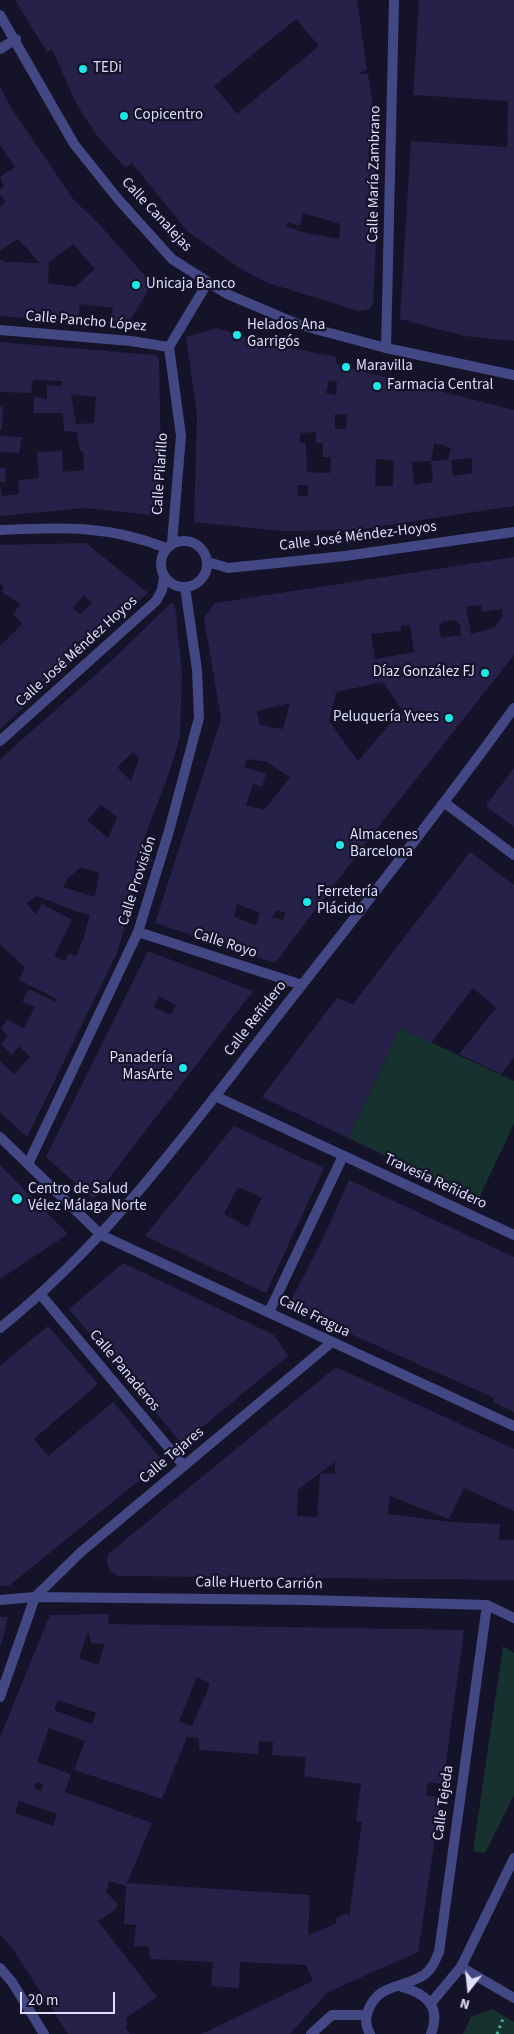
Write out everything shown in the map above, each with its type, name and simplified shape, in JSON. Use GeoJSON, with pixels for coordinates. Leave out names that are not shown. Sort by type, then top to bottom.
{"type":"FeatureCollection","features":[{"type":"Feature","properties":{"kind":"street","name":"Calle María Zambrano"},"geometry":{"type":"LineString","coordinates":[[386,348],[394,0]]}},
{"type":"Feature","properties":{"kind":"street","name":"Calle Canalejas"},"geometry":{"type":"LineString","coordinates":[[0,14],[16,39],[74,144],[118,199],[172,258],[227,294],[300,325],[386,348],[514,375]]}},
{"type":"Feature","properties":{"kind":"street"},"geometry":{"type":"LineString","coordinates":[[0,49],[16,39]]}},
{"type":"Feature","properties":{"kind":"street"},"geometry":{"type":"LineString","coordinates":[[168,347],[208,282]]}},
{"type":"Feature","properties":{"kind":"street","name":"Calle Pancho López"},"geometry":{"type":"LineString","coordinates":[[0,330],[131,341],[168,347]]}},
{"type":"Feature","properties":{"kind":"street","name":"Calle Pilarillo"},"geometry":{"type":"LineString","coordinates":[[168,347],[181,436],[169,546]]}},
{"type":"Feature","properties":{"kind":"street"},"geometry":{"type":"LineString","coordinates":[[0,530],[84,528],[117,532],[169,546]]}},
{"type":"Feature","properties":{"kind":"street","name":"Calle José Méndez-Hoyos"},"geometry":{"type":"LineString","coordinates":[[208,562],[228,568],[345,556],[514,532]]}},
{"type":"Feature","properties":{"kind":"street"},"geometry":{"type":"LineString","coordinates":[[180,540],[195,543],[201,548],[208,562],[204,577],[192,586],[185,588],[170,583],[164,577],[160,562],[169,546],[180,540]]}},
{"type":"Feature","properties":{"kind":"street","name":"Calle José Méndez Hoyos"},"geometry":{"type":"LineString","coordinates":[[0,742],[156,601],[162,590],[164,577]]}},
{"type":"Feature","properties":{"kind":"street","name":"Calle Provisión"},"geometry":{"type":"LineString","coordinates":[[28,1164],[138,932],[169,831],[199,718],[197,670],[185,588]]}},
{"type":"Feature","properties":{"kind":"street","name":"Calle Reñidero"},"geometry":{"type":"LineString","coordinates":[[0,1328],[41,1295],[101,1235],[215,1096],[445,803],[514,708]]}},
{"type":"Feature","properties":{"kind":"street"},"geometry":{"type":"LineString","coordinates":[[445,803],[514,855]]}},
{"type":"Feature","properties":{"kind":"street","name":"Calle Royo"},"geometry":{"type":"LineString","coordinates":[[138,932],[302,985]]}},
{"type":"Feature","properties":{"kind":"street","name":"Travesía Reñidero"},"geometry":{"type":"LineString","coordinates":[[215,1096],[514,1235]]}},
{"type":"Feature","properties":{"kind":"street","name":"Calle Fragua"},"geometry":{"type":"LineString","coordinates":[[0,1137],[101,1235],[514,1426]]}},
{"type":"Feature","properties":{"kind":"street"},"geometry":{"type":"LineString","coordinates":[[269,1312],[344,1156]]}},
{"type":"Feature","properties":{"kind":"street","name":"Calle Panaderos"},"geometry":{"type":"LineString","coordinates":[[41,1295],[184,1466]]}},
{"type":"Feature","properties":{"kind":"street","name":"Calle Tejares"},"geometry":{"type":"LineString","coordinates":[[35,1597],[81,1552],[332,1342]]}},
{"type":"Feature","properties":{"kind":"street"},"geometry":{"type":"LineString","coordinates":[[0,1697],[35,1597]]}},
{"type":"Feature","properties":{"kind":"street","name":"Calle Huerto Carrión"},"geometry":{"type":"LineString","coordinates":[[0,1600],[35,1597],[307,1600],[486,1605],[514,1618]]}},
{"type":"Feature","properties":{"kind":"street","name":"Calle Tejeda"},"geometry":{"type":"LineString","coordinates":[[366,2015],[372,2000],[384,1990],[399,1986],[425,1974],[434,1965],[438,1952],[486,1605]]}},
{"type":"Feature","properties":{"kind":"street"},"geometry":{"type":"LineString","coordinates":[[430,2003],[461,1967],[514,1858]]}},
{"type":"Feature","properties":{"kind":"street"},"geometry":{"type":"LineString","coordinates":[[461,1967],[514,1998]]}},
{"type":"Feature","properties":{"kind":"street"},"geometry":{"type":"LineString","coordinates":[[0,1968],[12,1982],[44,2034]]}},
{"type":"Feature","properties":{"kind":"street"},"geometry":{"type":"LineString","coordinates":[[399,1986],[418,1991],[430,2003],[434,2025],[431,2034]]}},
{"type":"Feature","properties":{"kind":"street"},"geometry":{"type":"LineString","coordinates":[[311,2034],[332,2015],[366,2015],[370,2034]]}},
{"type":"Feature","properties":{"kind":"green space"},"geometry":{"type":"Polygon","coordinates":[[[400,1028],[514,1081],[514,1124],[478,1200],[348,1138],[400,1028]]]}},
{"type":"Feature","properties":{"kind":"green space"},"geometry":{"type":"Polygon","coordinates":[[[503,1646],[514,1653],[514,1795],[485,1853],[473,1851],[503,1646]]]}},
{"type":"Feature","properties":{"kind":"green space"},"geometry":{"type":"Polygon","coordinates":[[[492,2009],[514,2022],[514,2034],[463,2034],[471,2017],[492,2009]]]}},
{"type":"Feature","properties":{"kind":"building"},"geometry":{"type":"Polygon","coordinates":[[[15,0],[357,0],[367,69],[359,74],[368,74],[373,105],[368,156],[377,157],[376,243],[373,304],[370,309],[359,311],[268,283],[241,269],[187,231],[132,163],[125,168],[96,134],[76,103],[52,49],[47,52],[15,0]],[[296,19],[214,86],[237,114],[319,46],[296,19]],[[303,213],[300,226],[289,222],[285,226],[302,232],[339,239],[340,224],[303,213]]]}},
{"type":"Feature","properties":{"kind":"building"},"geometry":{"type":"Polygon","coordinates":[[[419,0],[514,0],[514,341],[464,336],[400,319],[411,141],[507,147],[508,101],[413,95],[419,0]]]}},
{"type":"Feature","properties":{"kind":"building"},"geometry":{"type":"Polygon","coordinates":[[[0,87],[12,109],[73,199],[100,225],[152,284],[125,329],[109,327],[113,308],[80,304],[78,323],[0,316],[0,259],[5,262],[40,263],[18,239],[0,251],[0,207],[6,202],[0,195],[0,190],[4,186],[0,177],[15,167],[0,145],[0,87]],[[73,244],[49,262],[48,283],[75,287],[95,269],[73,244]]]}},
{"type":"Feature","properties":{"kind":"building"},"geometry":{"type":"Polygon","coordinates":[[[217,328],[260,342],[337,357],[335,363],[365,372],[514,410],[514,506],[356,530],[282,531],[194,522],[197,415],[186,337],[217,328]],[[329,380],[326,393],[336,395],[337,382],[329,380]],[[335,414],[335,429],[346,429],[347,415],[335,414]],[[316,432],[300,433],[300,443],[306,443],[307,472],[330,473],[331,457],[323,457],[323,443],[316,443],[316,432]],[[434,443],[431,461],[448,460],[451,448],[434,443]],[[472,458],[451,460],[453,476],[472,473],[472,458]],[[376,459],[375,486],[393,486],[394,461],[376,459]],[[431,461],[412,462],[414,485],[433,482],[431,461]],[[297,485],[298,496],[308,496],[308,485],[297,485]]]}},
{"type":"Feature","properties":{"kind":"building"},"geometry":{"type":"Polygon","coordinates":[[[0,342],[155,355],[159,358],[162,516],[85,508],[0,516],[0,486],[2,496],[19,494],[18,480],[39,478],[37,452],[62,451],[63,472],[84,470],[83,451],[80,451],[77,432],[64,431],[63,413],[34,413],[34,397],[47,399],[47,385],[61,386],[62,381],[33,380],[31,393],[0,392],[0,342]],[[71,394],[76,424],[94,423],[96,397],[71,394]]]}},
{"type":"Feature","properties":{"kind":"building"},"geometry":{"type":"Polygon","coordinates":[[[0,407],[3,407],[2,430],[0,430],[0,407]]]}},
{"type":"Feature","properties":{"kind":"building"},"geometry":{"type":"Polygon","coordinates":[[[0,436],[22,437],[19,453],[0,452],[0,436]]]}},
{"type":"Feature","properties":{"kind":"building"},"geometry":{"type":"Polygon","coordinates":[[[0,468],[5,468],[6,482],[0,482],[0,468]]]}},
{"type":"Feature","properties":{"kind":"building"},"geometry":{"type":"Polygon","coordinates":[[[86,543],[148,593],[0,729],[0,646],[22,624],[13,614],[20,604],[2,592],[4,587],[0,584],[0,545],[86,543]],[[84,595],[73,608],[80,614],[92,603],[84,595]]]}},
{"type":"Feature","properties":{"kind":"building"},"geometry":{"type":"Polygon","coordinates":[[[514,557],[514,655],[382,822],[275,963],[155,923],[221,719],[204,618],[215,603],[514,557]],[[481,605],[466,607],[471,634],[494,628],[502,616],[502,609],[482,612],[481,605]],[[455,620],[442,622],[439,628],[441,638],[461,635],[460,625],[455,620]],[[410,625],[401,626],[401,631],[371,634],[375,659],[414,652],[410,625]],[[383,682],[336,692],[329,721],[358,761],[402,710],[383,682]],[[290,703],[257,711],[260,725],[283,729],[290,703]],[[247,759],[244,767],[266,774],[262,787],[253,784],[246,805],[264,810],[290,777],[267,762],[247,759]],[[237,904],[234,917],[256,925],[260,913],[237,904]],[[277,910],[272,917],[283,920],[286,913],[277,910]]]}},
{"type":"Feature","properties":{"kind":"building"},"geometry":{"type":"Polygon","coordinates":[[[171,603],[175,605],[182,672],[180,737],[168,776],[136,859],[131,906],[117,953],[27,1137],[0,1112],[0,1061],[14,1074],[30,1057],[19,1046],[12,1055],[1,1044],[8,1036],[1,1029],[7,1020],[24,1028],[35,1007],[22,1001],[29,989],[56,1002],[57,999],[19,980],[25,967],[0,945],[0,759],[110,662],[171,603]],[[133,752],[117,767],[131,781],[139,759],[133,752]],[[101,805],[87,820],[108,838],[117,817],[101,805]],[[80,868],[68,878],[63,887],[95,897],[99,872],[80,868]],[[37,896],[26,903],[36,914],[42,904],[72,920],[54,956],[65,961],[69,953],[76,956],[90,915],[37,896]]]}},
{"type":"Feature","properties":{"kind":"building"},"geometry":{"type":"Polygon","coordinates":[[[514,768],[514,827],[487,807],[487,804],[514,768]]]}},
{"type":"Feature","properties":{"kind":"building"},"geometry":{"type":"Polygon","coordinates":[[[470,852],[514,885],[514,1057],[501,1074],[459,1054],[496,1008],[473,988],[431,1043],[400,1028],[348,1138],[262,1097],[337,998],[353,1004],[470,852]]]}},
{"type":"Feature","properties":{"kind":"building"},"geometry":{"type":"Polygon","coordinates":[[[148,951],[253,991],[93,1199],[46,1157],[148,951]],[[159,996],[154,1007],[171,1015],[176,1005],[159,996]]]}},
{"type":"Feature","properties":{"kind":"building"},"geometry":{"type":"Polygon","coordinates":[[[234,1126],[324,1168],[266,1293],[145,1236],[234,1126]],[[238,1187],[224,1214],[248,1227],[262,1198],[238,1187]]]}},
{"type":"Feature","properties":{"kind":"building","name":"Centro de Salud Vélez Málaga Norte"},"geometry":{"type":"Polygon","coordinates":[[[0,1165],[68,1234],[0,1279],[0,1165]]]}},
{"type":"Feature","properties":{"kind":"building"},"geometry":{"type":"Polygon","coordinates":[[[349,1180],[514,1257],[514,1412],[493,1402],[494,1398],[288,1306],[322,1241],[349,1180]]]}},
{"type":"Feature","properties":{"kind":"building"},"geometry":{"type":"Polygon","coordinates":[[[123,1263],[274,1335],[288,1356],[182,1444],[69,1309],[123,1263]]]}},
{"type":"Feature","properties":{"kind":"building"},"geometry":{"type":"Polygon","coordinates":[[[48,1326],[98,1384],[34,1439],[48,1456],[113,1402],[163,1461],[10,1585],[0,1586],[0,1366],[48,1326]]]}},
{"type":"Feature","properties":{"kind":"building"},"geometry":{"type":"Polygon","coordinates":[[[336,1367],[514,1449],[514,1511],[464,1488],[449,1519],[390,1496],[388,1514],[450,1522],[500,1524],[499,1540],[514,1540],[514,1580],[118,1576],[110,1571],[107,1563],[108,1554],[336,1367]],[[335,1462],[320,1473],[335,1474],[335,1462]],[[320,1473],[298,1490],[297,1516],[317,1517],[320,1473]]]}},
{"type":"Feature","properties":{"kind":"building"},"geometry":{"type":"Polygon","coordinates":[[[109,1614],[108,1624],[464,1630],[443,1784],[428,1782],[426,1795],[441,1797],[418,1952],[328,1992],[290,2034],[201,2034],[313,1981],[306,1965],[240,1962],[239,1988],[211,1986],[213,1962],[150,1959],[149,1947],[134,1946],[136,1925],[124,1924],[126,1886],[109,1881],[106,1892],[118,1904],[115,1910],[98,1921],[157,1997],[126,2018],[127,2026],[125,2027],[130,2034],[68,2034],[14,1951],[0,1934],[0,1737],[50,1615],[109,1614]],[[89,1633],[79,1658],[98,1665],[105,1644],[91,1643],[89,1633]],[[197,1677],[179,1721],[192,1726],[210,1684],[197,1677]],[[58,1700],[54,1710],[92,1724],[96,1713],[58,1700]],[[49,1728],[37,1762],[71,1774],[65,1792],[152,1823],[127,1883],[310,1895],[308,1936],[337,1923],[335,1919],[347,1913],[349,1917],[362,1822],[356,1821],[361,1784],[304,1776],[306,1757],[272,1755],[273,1742],[259,1741],[258,1754],[199,1750],[199,1738],[187,1737],[162,1799],[74,1770],[85,1741],[49,1728]],[[36,1782],[34,1788],[41,1791],[43,1784],[36,1782]],[[19,1801],[15,1813],[53,1826],[57,1814],[19,1801]]]}},
{"type":"Feature","properties":{"kind":"building"},"geometry":{"type":"Polygon","coordinates":[[[0,1617],[8,1617],[1,1645],[0,1645],[0,1617]]]}},
{"type":"Feature","properties":{"kind":"place","name":"TEDi"},"geometry":{"type":"Point","coordinates":[83,69]}},
{"type":"Feature","properties":{"kind":"place","name":"Copicentro"},"geometry":{"type":"Point","coordinates":[124,116]}},
{"type":"Feature","properties":{"kind":"place","name":"Unicaja Banco"},"geometry":{"type":"Point","coordinates":[136,285]}},
{"type":"Feature","properties":{"kind":"place","name":"Helados Ana Garrigós"},"geometry":{"type":"Point","coordinates":[237,335]}},
{"type":"Feature","properties":{"kind":"place","name":"Maravilla"},"geometry":{"type":"Point","coordinates":[346,367]}},
{"type":"Feature","properties":{"kind":"place","name":"Farmacia Central"},"geometry":{"type":"Point","coordinates":[377,386]}},
{"type":"Feature","properties":{"kind":"place","name":"Díaz González FJ"},"geometry":{"type":"Point","coordinates":[485,673]}},
{"type":"Feature","properties":{"kind":"place","name":"Peluquería Yvees"},"geometry":{"type":"Point","coordinates":[449,718]}},
{"type":"Feature","properties":{"kind":"place","name":"Almacenes Barcelona"},"geometry":{"type":"Point","coordinates":[340,845]}},
{"type":"Feature","properties":{"kind":"place","name":"Ferretería Plácido"},"geometry":{"type":"Point","coordinates":[307,902]}},
{"type":"Feature","properties":{"kind":"place","name":"Panadería MasArte"},"geometry":{"type":"Point","coordinates":[183,1068]}},
{"type":"Feature","properties":{"kind":"place","name":"Centro de Salud Vélez Málaga Norte"},"geometry":{"type":"Point","coordinates":[17,1199]}}]}
